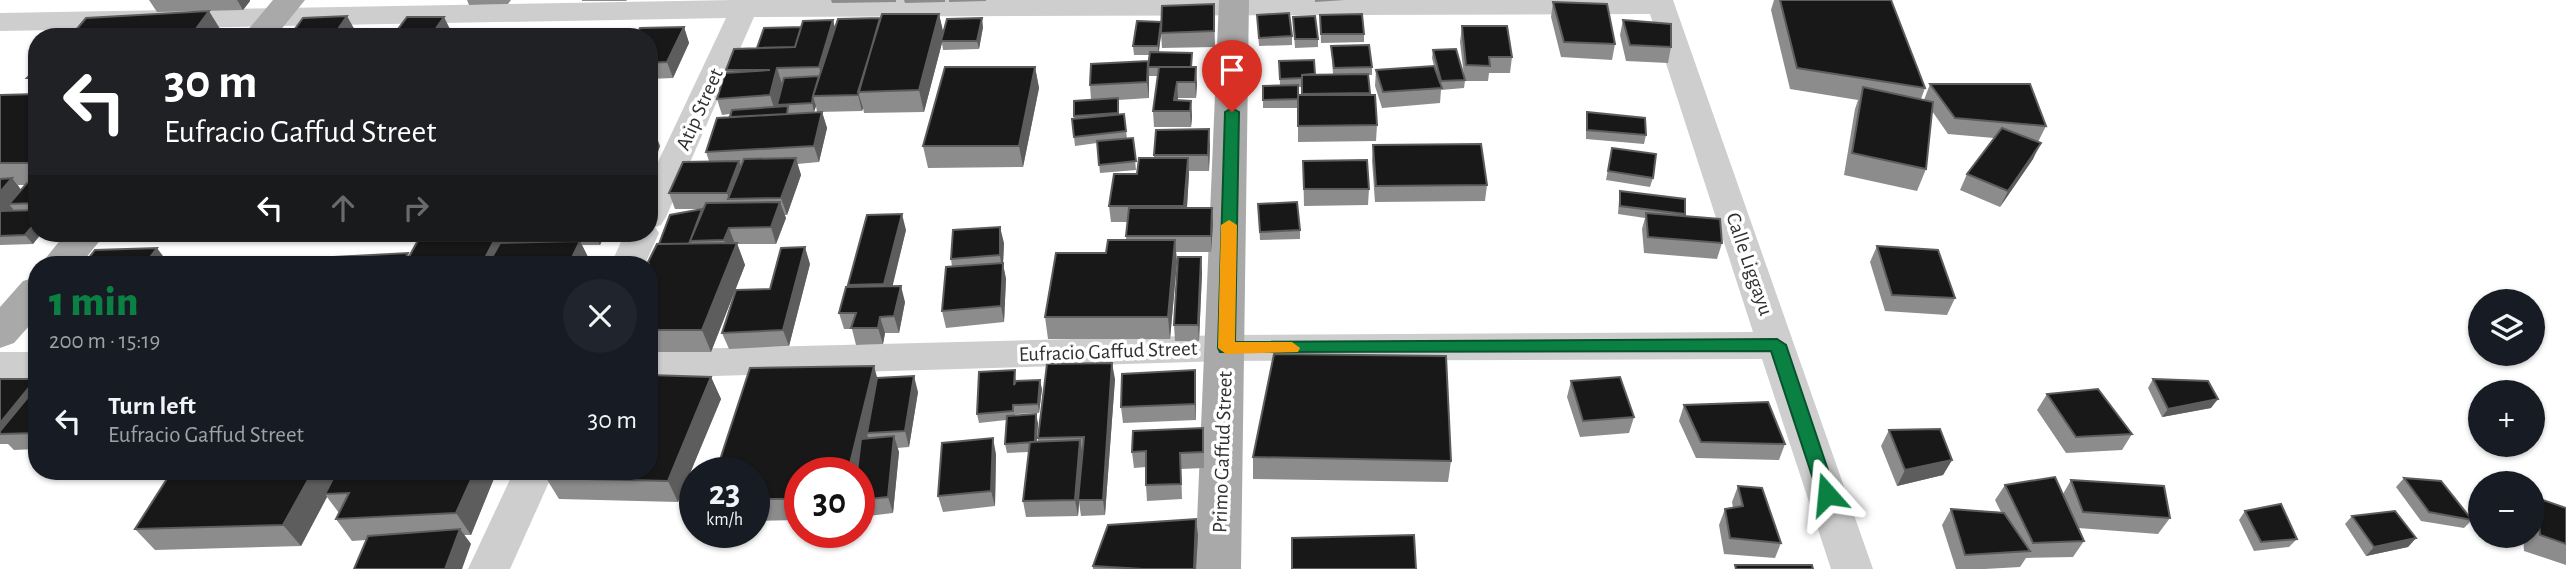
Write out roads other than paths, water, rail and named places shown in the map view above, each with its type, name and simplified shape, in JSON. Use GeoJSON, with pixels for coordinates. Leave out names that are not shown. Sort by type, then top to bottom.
{"type":"FeatureCollection","features":[{"type":"Feature","properties":{"kind":"main road","name":"Primo Gaffud Street"},"geometry":{"type":"LineString","coordinates":[[1218,569],[1234,4]]}},
{"type":"Feature","properties":{"kind":"main road"},"geometry":{"type":"LineString","coordinates":[[67,256],[79,242]]}},
{"type":"Feature","properties":{"kind":"main road"},"geometry":{"type":"LineString","coordinates":[[0,333],[28,301]]}},
{"type":"Feature","properties":{"kind":"street"},"geometry":{"type":"LineString","coordinates":[[0,22],[275,18],[746,4],[1660,3]]}},
{"type":"Feature","properties":{"kind":"street","name":"Calle Liggayu"},"geometry":{"type":"LineString","coordinates":[[1660,3],[1852,569]]}},
{"type":"Feature","properties":{"kind":"street","name":"Atip Street"},"geometry":{"type":"LineString","coordinates":[[658,197],[746,4]]}},
{"type":"Feature","properties":{"kind":"street","name":"Eufracio Gaffud Street"},"geometry":{"type":"LineString","coordinates":[[658,364],[1226,348],[1777,345]]}},
{"type":"Feature","properties":{"kind":"street"},"geometry":{"type":"LineString","coordinates":[[0,366],[28,366]]}},
{"type":"Feature","properties":{"kind":"street"},"geometry":{"type":"LineString","coordinates":[[489,569],[530,480]]}}]}
